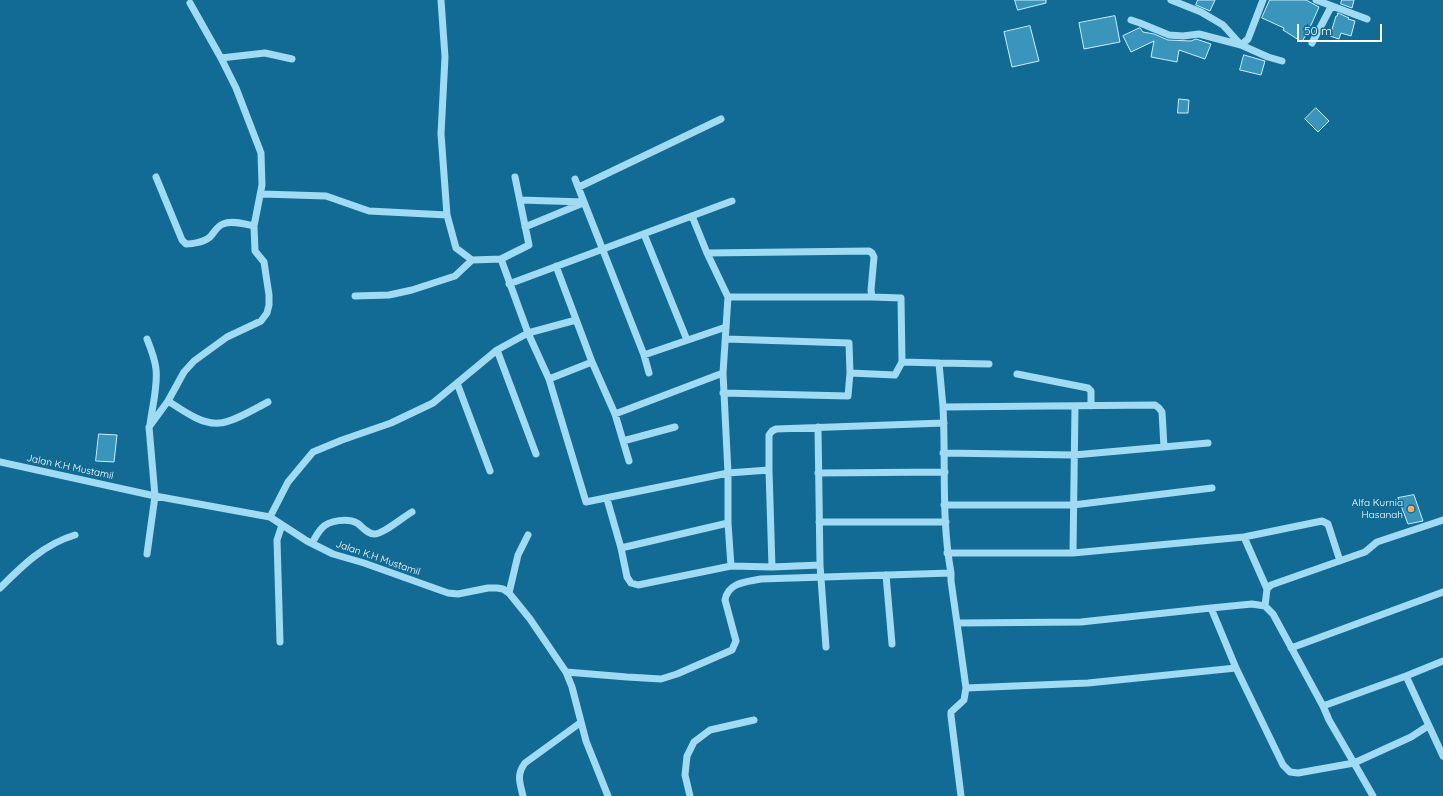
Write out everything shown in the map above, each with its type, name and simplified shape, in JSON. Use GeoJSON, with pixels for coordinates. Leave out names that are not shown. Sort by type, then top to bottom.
{"type":"FeatureCollection","features":[{"type":"Feature","properties":{"kind":"street"},"geometry":{"type":"LineString","coordinates":[[441,0],[445,57],[442,134],[447,215],[456,248],[472,260],[501,259],[529,245],[515,177]]}},
{"type":"Feature","properties":{"kind":"street"},"geometry":{"type":"LineString","coordinates":[[1171,0],[1201,12],[1223,25],[1241,45]]}},
{"type":"Feature","properties":{"kind":"street"},"geometry":{"type":"LineString","coordinates":[[1241,45],[1248,39],[1263,0]]}},
{"type":"Feature","properties":{"kind":"street"},"geometry":{"type":"LineString","coordinates":[[1316,0],[1331,7],[1368,19]]}},
{"type":"Feature","properties":{"kind":"street"},"geometry":{"type":"LineString","coordinates":[[149,427],[168,401],[184,372],[194,361],[227,337],[261,321],[267,314],[269,305],[264,262],[255,251],[254,226],[262,194],[261,153],[236,88],[190,3]]}},
{"type":"Feature","properties":{"kind":"street"},"geometry":{"type":"LineString","coordinates":[[1312,43],[1331,7]]}},
{"type":"Feature","properties":{"kind":"street"},"geometry":{"type":"LineString","coordinates":[[1130,20],[1169,35],[1183,36],[1199,34],[1241,45],[1282,61]]}},
{"type":"Feature","properties":{"kind":"street"},"geometry":{"type":"LineString","coordinates":[[221,58],[265,53],[292,59]]}},
{"type":"Feature","properties":{"kind":"street"},"geometry":{"type":"LineString","coordinates":[[578,187],[721,119]]}},
{"type":"Feature","properties":{"kind":"street"},"geometry":{"type":"LineString","coordinates":[[156,177],[182,240],[186,244],[209,238],[218,227],[224,223],[235,222],[254,226]]}},
{"type":"Feature","properties":{"kind":"street"},"geometry":{"type":"LineString","coordinates":[[576,179],[650,373]]}},
{"type":"Feature","properties":{"kind":"street"},"geometry":{"type":"LineString","coordinates":[[262,194],[326,196],[369,211],[447,215]]}},
{"type":"Feature","properties":{"kind":"street"},"geometry":{"type":"LineString","coordinates":[[520,200],[584,202]]}},
{"type":"Feature","properties":{"kind":"street"},"geometry":{"type":"LineString","coordinates":[[509,284],[732,201]]}},
{"type":"Feature","properties":{"kind":"street"},"geometry":{"type":"LineString","coordinates":[[526,227],[584,202]]}},
{"type":"Feature","properties":{"kind":"street"},"geometry":{"type":"LineString","coordinates":[[692,216],[707,253],[728,297],[723,372],[728,473],[728,523],[731,566]]}},
{"type":"Feature","properties":{"kind":"street"},"geometry":{"type":"LineString","coordinates":[[644,234],[687,340]]}},
{"type":"Feature","properties":{"kind":"street"},"geometry":{"type":"LineString","coordinates":[[707,253],[869,251],[874,257],[871,290],[872,297]]}},
{"type":"Feature","properties":{"kind":"street"},"geometry":{"type":"LineString","coordinates":[[501,259],[528,333],[549,379],[586,502],[607,499],[728,473],[769,470]]}},
{"type":"Feature","properties":{"kind":"street"},"geometry":{"type":"LineString","coordinates":[[354,296],[389,295],[412,290],[455,276],[472,260]]}},
{"type":"Feature","properties":{"kind":"street"},"geometry":{"type":"LineString","coordinates":[[556,266],[592,362],[615,414],[629,461]]}},
{"type":"Feature","properties":{"kind":"street"},"geometry":{"type":"LineString","coordinates":[[728,297],[901,298],[902,362],[895,375],[850,373]]}},
{"type":"Feature","properties":{"kind":"street"},"geometry":{"type":"LineString","coordinates":[[270,517],[288,482],[313,452],[391,423],[434,403],[497,350],[528,333],[576,320]]}},
{"type":"Feature","properties":{"kind":"street"},"geometry":{"type":"LineString","coordinates":[[644,355],[726,327]]}},
{"type":"Feature","properties":{"kind":"street"},"geometry":{"type":"LineString","coordinates":[[147,339],[156,369],[156,382],[149,427],[155,496],[147,554]]}},
{"type":"Feature","properties":{"kind":"street"},"geometry":{"type":"LineString","coordinates":[[724,392],[848,396],[850,373],[849,343],[726,339]]}},
{"type":"Feature","properties":{"kind":"street"},"geometry":{"type":"LineString","coordinates":[[497,350],[536,454]]}},
{"type":"Feature","properties":{"kind":"street"},"geometry":{"type":"LineString","coordinates":[[549,379],[592,362]]}},
{"type":"Feature","properties":{"kind":"street"},"geometry":{"type":"LineString","coordinates":[[902,362],[989,364]]}},
{"type":"Feature","properties":{"kind":"street"},"geometry":{"type":"LineString","coordinates":[[939,363],[944,423],[944,505],[947,553],[951,572],[966,688],[964,700],[951,712],[960,796]]}},
{"type":"Feature","properties":{"kind":"street"},"geometry":{"type":"LineString","coordinates":[[615,414],[723,372]]}},
{"type":"Feature","properties":{"kind":"street"},"geometry":{"type":"LineString","coordinates":[[1017,374],[1088,388],[1092,391],[1091,406]]}},
{"type":"Feature","properties":{"kind":"street"},"geometry":{"type":"LineString","coordinates":[[457,383],[490,470]]}},
{"type":"Feature","properties":{"kind":"street"},"geometry":{"type":"LineString","coordinates":[[168,401],[196,418],[220,424],[232,420],[268,402]]}},
{"type":"Feature","properties":{"kind":"street"},"geometry":{"type":"LineString","coordinates":[[942,408],[1155,405],[1162,412],[1164,447]]}},
{"type":"Feature","properties":{"kind":"street"},"geometry":{"type":"LineString","coordinates":[[1073,553],[1075,406]]}},
{"type":"Feature","properties":{"kind":"street"},"geometry":{"type":"LineString","coordinates":[[772,567],[769,436],[772,431],[776,429],[818,427],[944,423]]}},
{"type":"Feature","properties":{"kind":"street"},"geometry":{"type":"LineString","coordinates":[[623,441],[675,427]]}},
{"type":"Feature","properties":{"kind":"street"},"geometry":{"type":"LineString","coordinates":[[818,427],[820,565],[826,647]]}},
{"type":"Feature","properties":{"kind":"street"},"geometry":{"type":"LineString","coordinates":[[943,453],[1074,455],[1208,443]]}},
{"type":"Feature","properties":{"kind":"street","name":"Jalan K.H Mustamil"},"geometry":{"type":"LineString","coordinates":[[0,462],[155,496],[270,517],[333,554],[364,562],[448,593],[458,594],[488,588],[497,588],[510,593]]}},
{"type":"Feature","properties":{"kind":"street"},"geometry":{"type":"LineString","coordinates":[[818,473],[945,472]]}},
{"type":"Feature","properties":{"kind":"street"},"geometry":{"type":"LineString","coordinates":[[944,505],[1073,505],[1212,488]]}},
{"type":"Feature","properties":{"kind":"street"},"geometry":{"type":"LineString","coordinates":[[607,499],[621,548],[627,577],[631,583],[638,585],[731,566],[772,567],[820,565]]}},
{"type":"Feature","properties":{"kind":"street"},"geometry":{"type":"LineString","coordinates":[[312,543],[326,524],[347,521],[357,523],[366,531],[374,534],[382,533],[412,512]]}},
{"type":"Feature","properties":{"kind":"street"},"geometry":{"type":"LineString","coordinates":[[1267,589],[1271,585],[1365,552],[1377,542],[1443,520]]}},
{"type":"Feature","properties":{"kind":"street"},"geometry":{"type":"LineString","coordinates":[[947,553],[1073,553],[1244,537],[1322,521],[1328,524],[1340,561]]}},
{"type":"Feature","properties":{"kind":"street"},"geometry":{"type":"LineString","coordinates":[[819,522],[946,522]]}},
{"type":"Feature","properties":{"kind":"street"},"geometry":{"type":"LineString","coordinates":[[621,548],[728,523]]}},
{"type":"Feature","properties":{"kind":"street"},"geometry":{"type":"LineString","coordinates":[[280,642],[277,540],[282,525]]}},
{"type":"Feature","properties":{"kind":"street"},"geometry":{"type":"LineString","coordinates":[[0,588],[35,555],[61,539],[75,535]]}},
{"type":"Feature","properties":{"kind":"street"},"geometry":{"type":"LineString","coordinates":[[528,535],[518,555],[510,593],[530,619],[566,672],[572,687],[580,723],[595,766],[608,796]]}},
{"type":"Feature","properties":{"kind":"street"},"geometry":{"type":"LineString","coordinates":[[1244,537],[1267,589],[1265,606]]}},
{"type":"Feature","properties":{"kind":"street"},"geometry":{"type":"LineString","coordinates":[[566,672],[661,679],[677,674],[732,650],[736,642],[725,600],[729,590],[736,584],[761,579],[951,572]]}},
{"type":"Feature","properties":{"kind":"street"},"geometry":{"type":"LineString","coordinates":[[886,575],[892,644]]}},
{"type":"Feature","properties":{"kind":"street"},"geometry":{"type":"LineString","coordinates":[[1291,648],[1443,592]]}},
{"type":"Feature","properties":{"kind":"street"},"geometry":{"type":"LineString","coordinates":[[957,622],[1081,622],[1252,604],[1265,606],[1273,614],[1323,706],[1329,720],[1373,796]]}},
{"type":"Feature","properties":{"kind":"street"},"geometry":{"type":"LineString","coordinates":[[1211,608],[1236,668],[1283,765],[1290,772],[1354,763],[1411,737],[1428,726]]}},
{"type":"Feature","properties":{"kind":"street"},"geometry":{"type":"LineString","coordinates":[[1323,706],[1443,661]]}},
{"type":"Feature","properties":{"kind":"street"},"geometry":{"type":"LineString","coordinates":[[966,688],[1088,683],[1236,668]]}},
{"type":"Feature","properties":{"kind":"street"},"geometry":{"type":"LineString","coordinates":[[1406,676],[1443,756]]}},
{"type":"Feature","properties":{"kind":"street"},"geometry":{"type":"LineString","coordinates":[[690,796],[685,774],[687,756],[694,742],[710,730],[754,720]]}},
{"type":"Feature","properties":{"kind":"street"},"geometry":{"type":"LineString","coordinates":[[523,796],[519,775],[520,768],[524,763],[580,723]]}},
{"type":"Feature","properties":{"kind":"building"},"geometry":{"type":"Polygon","coordinates":[[[1015,0],[1046,0],[1046,3],[1018,10],[1015,0]]]}},
{"type":"Feature","properties":{"kind":"building"},"geometry":{"type":"Polygon","coordinates":[[[1198,0],[1215,0],[1210,11],[1196,5],[1198,0]]]}},
{"type":"Feature","properties":{"kind":"building"},"geometry":{"type":"Polygon","coordinates":[[[1270,0],[1306,0],[1319,7],[1302,42],[1283,30],[1284,28],[1262,18],[1270,0]]]}},
{"type":"Feature","properties":{"kind":"building"},"geometry":{"type":"Polygon","coordinates":[[[1342,0],[1354,0],[1352,8],[1341,4],[1342,0]]]}},
{"type":"Feature","properties":{"kind":"building"},"geometry":{"type":"Polygon","coordinates":[[[1338,13],[1355,21],[1351,36],[1341,33],[1339,39],[1330,36],[1338,13]]]}},
{"type":"Feature","properties":{"kind":"building"},"geometry":{"type":"Polygon","coordinates":[[[1115,16],[1120,42],[1084,49],[1079,23],[1115,16]]]}},
{"type":"Feature","properties":{"kind":"building"},"geometry":{"type":"Polygon","coordinates":[[[1030,26],[1039,61],[1012,67],[1004,32],[1030,26]]]}},
{"type":"Feature","properties":{"kind":"building"},"geometry":{"type":"Polygon","coordinates":[[[1140,28],[1143,32],[1154,34],[1168,40],[1191,41],[1196,39],[1211,44],[1205,59],[1179,50],[1177,62],[1151,57],[1154,41],[1131,52],[1123,36],[1140,28]]]}},
{"type":"Feature","properties":{"kind":"building"},"geometry":{"type":"Polygon","coordinates":[[[1244,55],[1265,61],[1261,75],[1240,70],[1244,55]]]}},
{"type":"Feature","properties":{"kind":"building"},"geometry":{"type":"Polygon","coordinates":[[[1179,99],[1189,100],[1188,113],[1178,113],[1179,99]]]}},
{"type":"Feature","properties":{"kind":"building"},"geometry":{"type":"Polygon","coordinates":[[[1316,108],[1329,121],[1318,132],[1305,119],[1316,108]]]}},
{"type":"Feature","properties":{"kind":"building"},"geometry":{"type":"Polygon","coordinates":[[[99,434],[117,435],[114,462],[96,461],[99,434]]]}},
{"type":"Feature","properties":{"kind":"building","name":"Alfa Kurnia Hasanah"},"geometry":{"type":"Polygon","coordinates":[[[1414,495],[1423,521],[1408,524],[1398,498],[1414,495]]]}},
{"type":"Feature","properties":{"kind":"place","name":"Alfa Kurnia Hasanah"},"geometry":{"type":"Point","coordinates":[1411,509]}}]}
